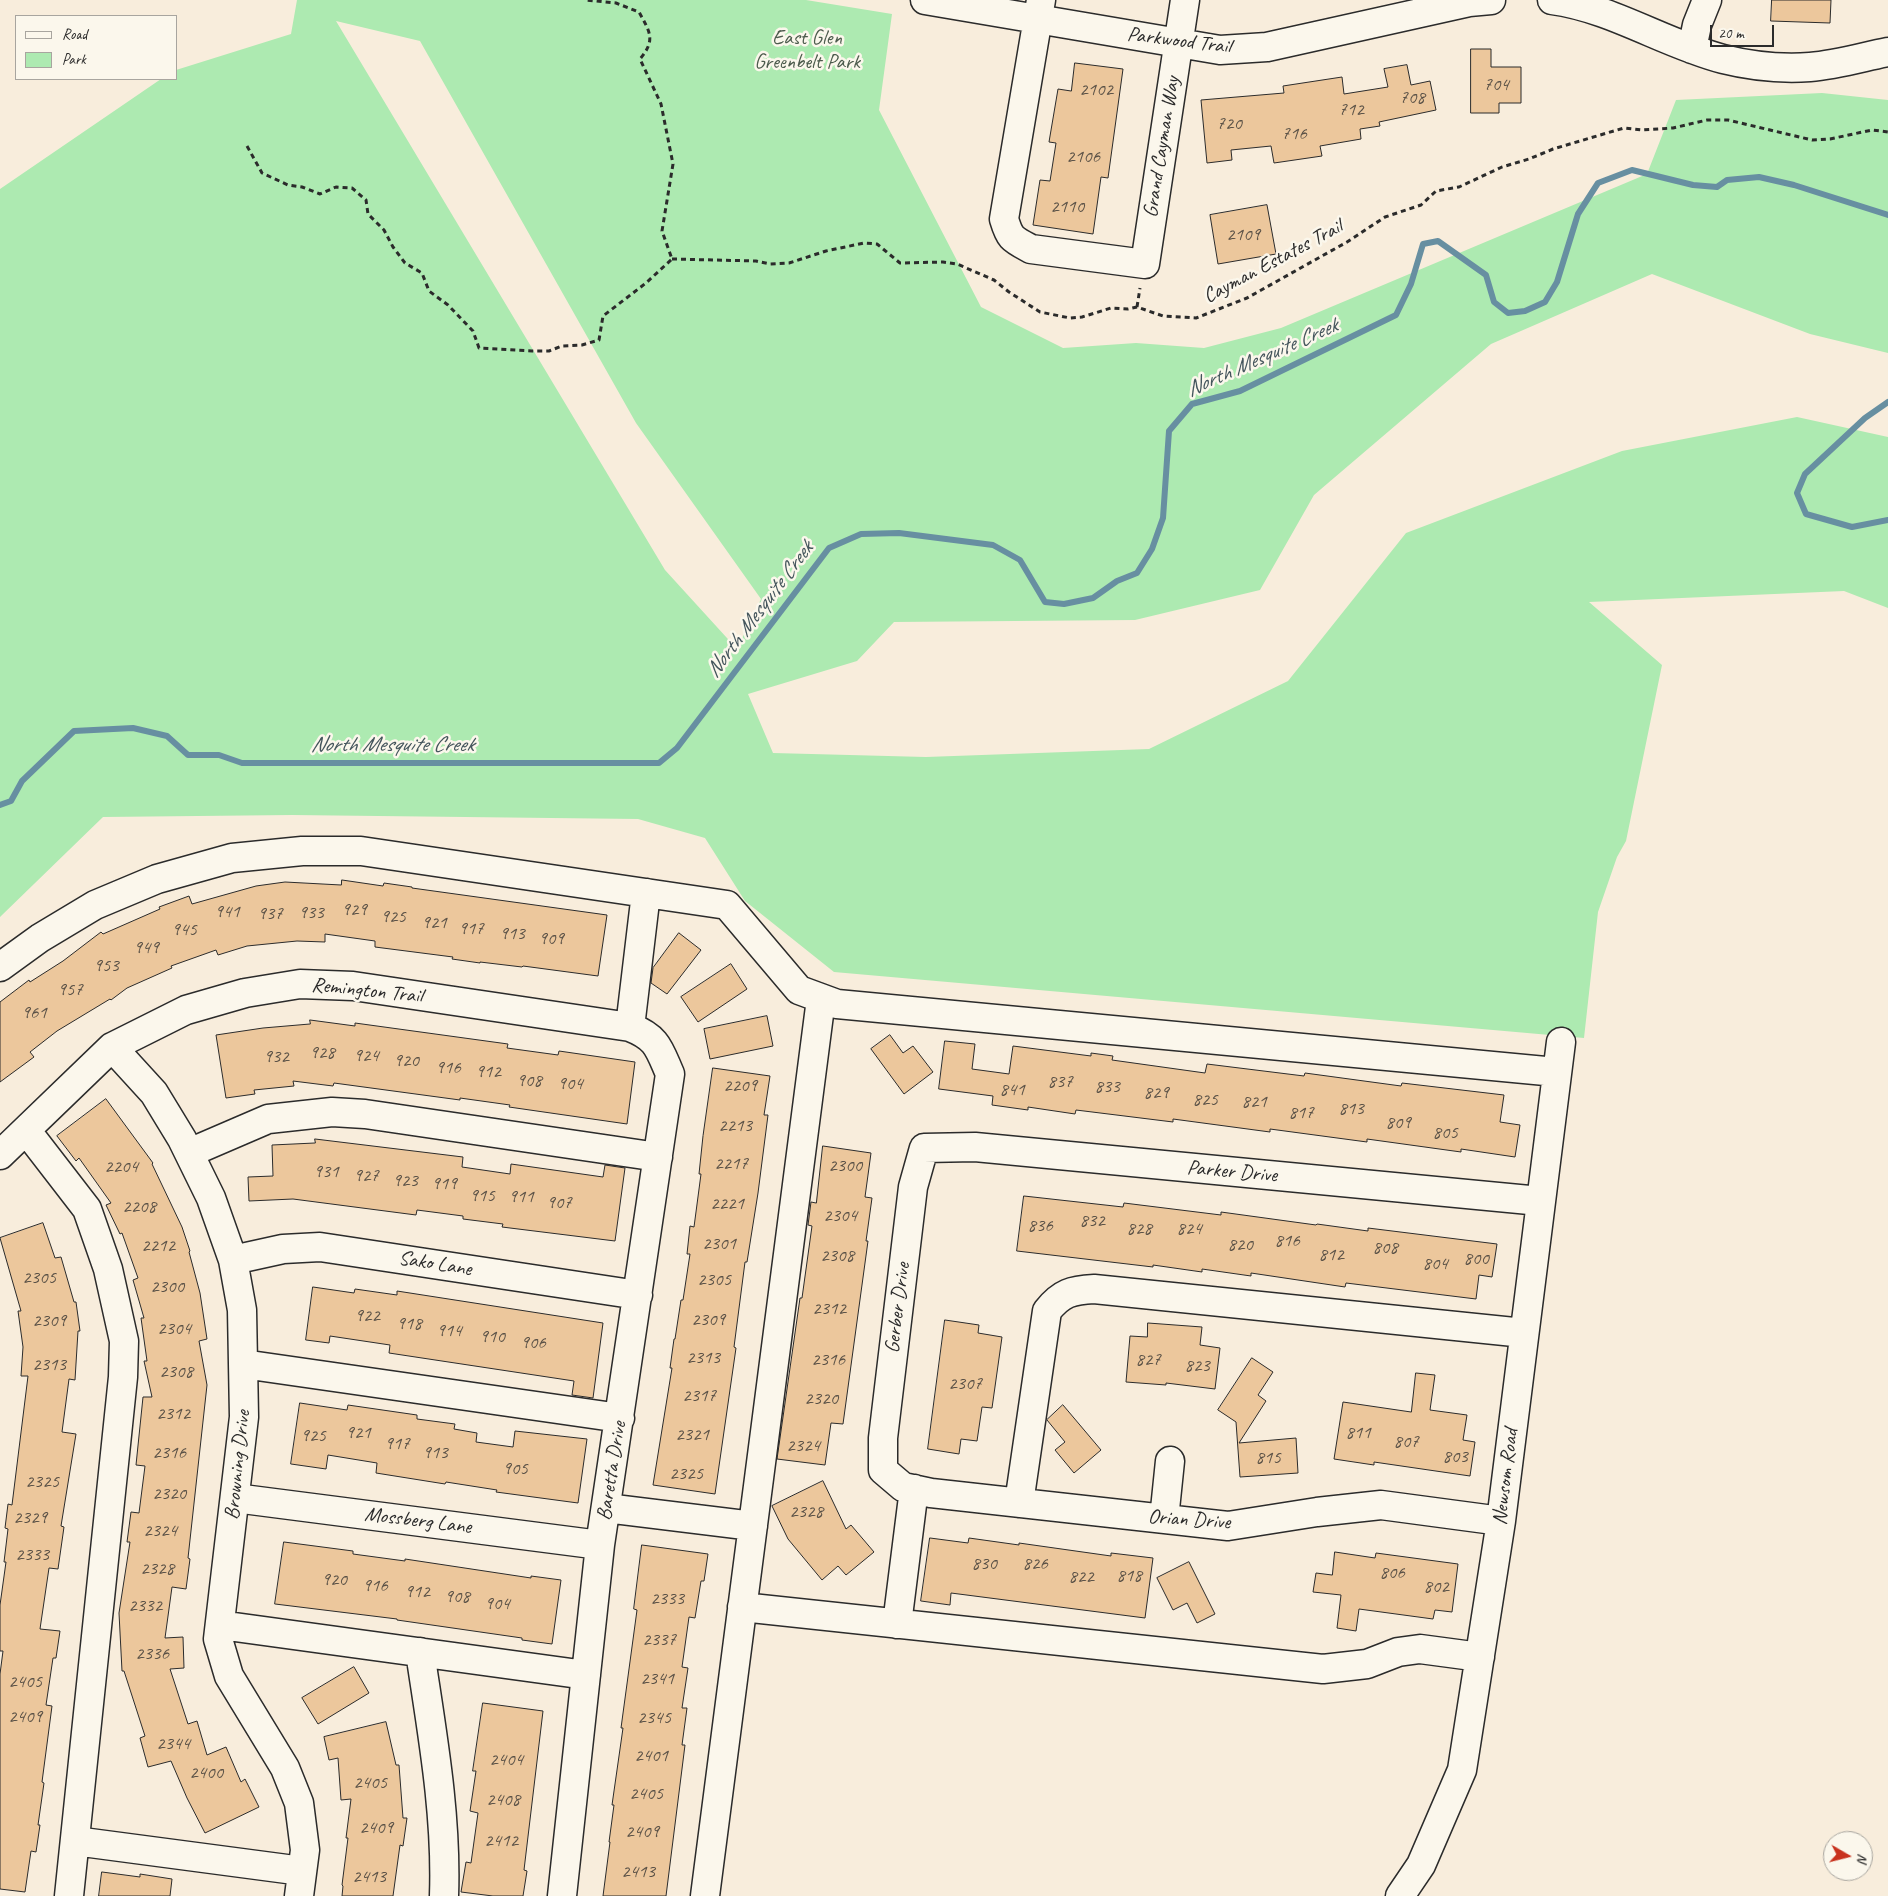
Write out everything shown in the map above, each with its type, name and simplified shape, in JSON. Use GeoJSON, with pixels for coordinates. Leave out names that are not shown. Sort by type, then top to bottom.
{"type":"FeatureCollection","features":[{"type":"Feature","properties":{"kind":"street","name":"Parkwood Trail"},"geometry":{"type":"LineString","coordinates":[[925,0],[1039,10],[1178,44],[1220,50],[1267,46],[1469,2],[1491,0]]}},
{"type":"Feature","properties":{"kind":"street","name":"Grand Cayman Way"},"geometry":{"type":"LineString","coordinates":[[1039,10],[1004,218],[1009,235],[1031,249],[1145,264],[1185,0]]}},
{"type":"Feature","properties":{"kind":"street"},"geometry":{"type":"LineString","coordinates":[[1552,0],[1574,3],[1692,49],[1723,59],[1779,68],[1812,67],[1888,52]]}},
{"type":"Feature","properties":{"kind":"street"},"geometry":{"type":"LineString","coordinates":[[1692,49],[1707,0]]}},
{"type":"Feature","properties":{"kind":"street"},"geometry":{"type":"LineString","coordinates":[[0,967],[40,938],[95,905],[157,878],[232,858],[302,851],[361,851],[727,904],[799,990],[837,1004],[1556,1072]]}},
{"type":"Feature","properties":{"kind":"street"},"geometry":{"type":"LineString","coordinates":[[630,1027],[646,893]]}},
{"type":"Feature","properties":{"kind":"street","name":"Remington Trail"},"geometry":{"type":"LineString","coordinates":[[0,1155],[112,1048],[186,1010],[244,992],[300,984],[353,986],[630,1027],[646,1034],[659,1049]]}},
{"type":"Feature","properties":{"kind":"street"},"geometry":{"type":"LineString","coordinates":[[705,1896],[821,999]]}},
{"type":"Feature","properties":{"kind":"street","name":"Newsom Road"},"geometry":{"type":"LineString","coordinates":[[1400,1896],[1421,1866],[1462,1770],[1500,1521],[1561,1042]]}},
{"type":"Feature","properties":{"kind":"street","name":"Browning Drive"},"geometry":{"type":"LineString","coordinates":[[112,1048],[154,1092],[189,1153],[211,1198],[233,1260],[242,1310],[244,1417],[218,1639],[229,1676],[285,1768],[299,1804],[305,1850],[301,1884]]}},
{"type":"Feature","properties":{"kind":"street","name":"Baretta Drive"},"geometry":{"type":"LineString","coordinates":[[562,1896],[600,1545],[670,1074],[659,1049]]}},
{"type":"Feature","properties":{"kind":"street"},"geometry":{"type":"LineString","coordinates":[[189,1153],[268,1119],[332,1112],[365,1114],[658,1158]]}},
{"type":"Feature","properties":{"kind":"street"},"geometry":{"type":"LineString","coordinates":[[26,1130],[87,1209],[108,1269],[124,1342],[123,1377],[69,1896]]}},
{"type":"Feature","properties":{"kind":"street","name":"Parker Drive"},"geometry":{"type":"LineString","coordinates":[[924,1148],[976,1147],[1540,1201]]}},
{"type":"Feature","properties":{"kind":"street","name":"Gerber Drive"},"geometry":{"type":"LineString","coordinates":[[883,1470],[882,1438],[913,1187],[924,1148]]}},
{"type":"Feature","properties":{"kind":"street","name":"Sako Lane"},"geometry":{"type":"LineString","coordinates":[[233,1260],[283,1249],[320,1247],[638,1295]]}},
{"type":"Feature","properties":{"kind":"street"},"geometry":{"type":"LineString","coordinates":[[1019,1502],[1047,1310],[1055,1300],[1076,1290],[1094,1289],[1524,1333]]}},
{"type":"Feature","properties":{"kind":"street"},"geometry":{"type":"LineString","coordinates":[[243,1364],[620,1418]]}},
{"type":"Feature","properties":{"kind":"street"},"geometry":{"type":"LineString","coordinates":[[1164,1519],[1170,1461]]}},
{"type":"Feature","properties":{"kind":"street","name":"Orian Drive"},"geometry":{"type":"LineString","coordinates":[[883,1470],[903,1487],[931,1493],[1228,1526],[1317,1512],[1381,1505],[1500,1521]]}},
{"type":"Feature","properties":{"kind":"street"},"geometry":{"type":"LineString","coordinates":[[897,1624],[914,1489]]}},
{"type":"Feature","properties":{"kind":"street","name":"Mossberg Lane"},"geometry":{"type":"LineString","coordinates":[[235,1498],[600,1545]]}},
{"type":"Feature","properties":{"kind":"street"},"geometry":{"type":"LineString","coordinates":[[606,1508],[753,1526]]}},
{"type":"Feature","properties":{"kind":"street"},"geometry":{"type":"LineString","coordinates":[[742,1607],[1323,1669],[1367,1664],[1398,1652],[1420,1649],[1480,1657]]}},
{"type":"Feature","properties":{"kind":"street"},"geometry":{"type":"LineString","coordinates":[[220,1625],[586,1675]]}},
{"type":"Feature","properties":{"kind":"street"},"geometry":{"type":"LineString","coordinates":[[420,1652],[436,1765],[445,1847],[444,1896]]}},
{"type":"Feature","properties":{"kind":"street"},"geometry":{"type":"LineString","coordinates":[[75,1841],[301,1884]]}},
{"type":"Feature","properties":{"kind":"path"},"geometry":{"type":"LineString","coordinates":[[247,146],[262,173],[288,185],[302,187],[320,194],[336,187],[352,188],[366,200],[368,214],[384,230],[393,247],[405,263],[422,273],[429,291],[448,305],[473,331],[479,348],[549,351],[562,346],[582,345],[599,340],[604,316],[646,283],[672,259],[662,231],[673,164],[661,104],[640,59],[648,49],[650,33],[639,12],[616,3],[586,0]]}},
{"type":"Feature","properties":{"kind":"path","name":"Cayman Estates Trail"},"geometry":{"type":"LineString","coordinates":[[672,259],[749,261],[770,264],[789,263],[844,247],[877,244],[900,263],[943,262],[968,268],[994,280],[1040,312],[1070,318],[1089,315],[1111,308],[1128,309],[1137,307],[1163,316],[1196,318],[1247,298],[1347,242],[1385,217],[1421,206],[1436,191],[1459,187],[1502,167],[1615,130],[1624,128],[1642,130],[1672,128],[1714,120],[1728,120],[1812,140],[1830,139],[1872,130],[1888,132]]}},
{"type":"Feature","properties":{"kind":"green space","name":"East Glen Greenbelt Park"},"geometry":{"type":"Polygon","coordinates":[[[297,0],[806,0],[892,14],[879,110],[981,307],[1063,348],[1136,343],[1204,348],[1281,328],[1647,174],[1676,100],[1822,93],[1888,100],[1888,353],[1810,334],[1652,274],[1491,344],[1314,495],[1260,590],[1135,620],[894,622],[857,661],[748,694],[773,753],[926,757],[1149,749],[1288,681],[1406,533],[1622,451],[1797,417],[1888,437],[1888,608],[1844,591],[1589,602],[1662,665],[1626,841],[1617,857],[1598,912],[1584,1038],[834,972],[745,901],[705,838],[638,819],[292,815],[103,817],[0,917],[0,189],[160,80],[178,80],[178,69],[291,34],[297,0]],[[336,21],[665,570],[737,649],[761,599],[636,423],[420,41],[336,21]]]}},
{"type":"Feature","properties":{"kind":"building"},"geometry":{"type":"Polygon","coordinates":[[[1772,0],[1831,0],[1830,23],[1771,21],[1772,0]]]}},
{"type":"Feature","properties":{"kind":"building"},"geometry":{"type":"Polygon","coordinates":[[[1471,49],[1491,49],[1491,67],[1521,67],[1521,103],[1499,103],[1499,113],[1471,113],[1471,49]]]}},
{"type":"Feature","properties":{"kind":"building"},"geometry":{"type":"Polygon","coordinates":[[[1075,63],[1123,69],[1108,178],[1101,177],[1093,234],[1033,225],[1040,180],[1050,181],[1056,143],[1049,142],[1058,89],[1071,91],[1075,63]]]}},
{"type":"Feature","properties":{"kind":"building"},"geometry":{"type":"Polygon","coordinates":[[[1407,65],[1411,85],[1430,81],[1436,110],[1379,122],[1380,126],[1360,129],[1361,139],[1320,146],[1322,156],[1274,163],[1271,146],[1231,150],[1232,160],[1207,163],[1201,100],[1284,93],[1283,86],[1342,77],[1344,94],[1388,87],[1384,69],[1407,65]]]}},
{"type":"Feature","properties":{"kind":"building"},"geometry":{"type":"Polygon","coordinates":[[[1267,205],[1276,254],[1218,264],[1210,215],[1267,205]]]}},
{"type":"Feature","properties":{"kind":"building"},"geometry":{"type":"Polygon","coordinates":[[[342,880],[383,886],[384,883],[607,915],[598,976],[452,959],[453,957],[375,947],[375,941],[325,934],[325,942],[297,941],[247,946],[218,955],[216,950],[171,966],[172,968],[127,988],[111,1000],[57,1031],[30,1052],[34,1057],[0,1082],[0,1002],[29,980],[30,982],[63,961],[101,932],[103,934],[160,909],[159,907],[189,896],[192,904],[256,886],[285,882],[341,885],[342,880]]]}},
{"type":"Feature","properties":{"kind":"building"},"geometry":{"type":"Polygon","coordinates":[[[679,933],[701,950],[667,994],[651,983],[653,968],[679,933]]]}},
{"type":"Feature","properties":{"kind":"building"},"geometry":{"type":"Polygon","coordinates":[[[731,964],[747,989],[698,1022],[681,997],[731,964]]]}},
{"type":"Feature","properties":{"kind":"building"},"geometry":{"type":"Polygon","coordinates":[[[767,1016],[773,1046],[710,1059],[704,1029],[767,1016]]]}},
{"type":"Feature","properties":{"kind":"building"},"geometry":{"type":"Polygon","coordinates":[[[310,1020],[355,1026],[355,1023],[508,1044],[507,1048],[558,1055],[559,1051],[635,1062],[627,1124],[460,1098],[460,1100],[334,1083],[333,1086],[293,1081],[294,1086],[254,1090],[255,1094],[226,1098],[216,1035],[310,1024],[310,1020]]]}},
{"type":"Feature","properties":{"kind":"building"},"geometry":{"type":"Polygon","coordinates":[[[890,1035],[903,1053],[913,1046],[933,1072],[904,1094],[871,1049],[890,1035]]]}},
{"type":"Feature","properties":{"kind":"building"},"geometry":{"type":"Polygon","coordinates":[[[945,1041],[975,1044],[972,1069],[1009,1074],[1013,1046],[1091,1056],[1091,1053],[1113,1056],[1112,1060],[1205,1073],[1207,1064],[1304,1076],[1305,1073],[1401,1086],[1402,1083],[1504,1095],[1500,1122],[1520,1125],[1515,1157],[1461,1149],[1461,1152],[1367,1139],[1367,1142],[1270,1129],[1270,1132],[1173,1119],[1173,1122],[1076,1110],[1075,1114],[1028,1107],[1028,1110],[992,1105],[993,1096],[939,1089],[945,1041]]]}},
{"type":"Feature","properties":{"kind":"building"},"geometry":{"type":"Polygon","coordinates":[[[713,1068],[770,1076],[764,1115],[768,1115],[758,1193],[747,1262],[745,1262],[734,1347],[736,1348],[715,1494],[653,1485],[672,1368],[670,1368],[674,1339],[681,1300],[683,1300],[690,1254],[687,1254],[690,1226],[694,1227],[701,1174],[699,1174],[703,1136],[713,1068]]]}},
{"type":"Feature","properties":{"kind":"building"},"geometry":{"type":"Polygon","coordinates":[[[106,1099],[153,1163],[182,1227],[200,1293],[207,1339],[199,1341],[207,1385],[186,1589],[172,1587],[165,1638],[183,1637],[184,1668],[170,1669],[188,1724],[197,1721],[207,1755],[226,1747],[241,1782],[245,1779],[259,1807],[205,1833],[171,1761],[148,1767],[140,1738],[145,1736],[124,1671],[122,1671],[119,1613],[130,1542],[127,1542],[131,1512],[139,1513],[145,1466],[136,1465],[143,1397],[152,1397],[144,1361],[147,1361],[141,1318],[144,1318],[133,1280],[138,1278],[122,1233],[120,1234],[106,1205],[111,1203],[79,1158],[76,1161],[57,1136],[106,1099]]]}},
{"type":"Feature","properties":{"kind":"building"},"geometry":{"type":"Polygon","coordinates":[[[315,1139],[463,1157],[462,1167],[510,1174],[511,1164],[603,1177],[605,1165],[625,1168],[615,1241],[502,1227],[503,1224],[417,1210],[416,1215],[293,1199],[249,1201],[248,1177],[273,1176],[272,1145],[315,1143],[315,1139]]]}},
{"type":"Feature","properties":{"kind":"building"},"geometry":{"type":"Polygon","coordinates":[[[823,1146],[871,1153],[865,1197],[872,1198],[866,1241],[868,1241],[843,1424],[831,1423],[825,1465],[777,1459],[812,1226],[808,1225],[811,1202],[816,1203],[823,1146]]]}},
{"type":"Feature","properties":{"kind":"building"},"geometry":{"type":"Polygon","coordinates":[[[1024,1196],[1123,1207],[1124,1203],[1221,1215],[1221,1212],[1316,1225],[1368,1231],[1368,1228],[1497,1244],[1492,1277],[1479,1275],[1476,1299],[1346,1283],[1345,1287],[1251,1273],[1251,1276],[1202,1269],[1202,1272],[1017,1251],[1024,1196]]]}},
{"type":"Feature","properties":{"kind":"building"},"geometry":{"type":"Polygon","coordinates":[[[43,1223],[55,1258],[61,1257],[74,1302],[76,1302],[80,1331],[78,1331],[75,1380],[69,1379],[62,1432],[76,1434],[61,1526],[64,1527],[58,1569],[49,1568],[40,1629],[60,1631],[56,1658],[53,1658],[46,1705],[52,1706],[42,1782],[44,1783],[38,1825],[40,1825],[36,1852],[31,1851],[25,1892],[0,1889],[0,1674],[3,1651],[0,1651],[0,1605],[6,1562],[4,1562],[8,1529],[5,1528],[8,1504],[12,1505],[28,1376],[21,1376],[23,1347],[18,1311],[21,1311],[0,1238],[43,1223]]]}},
{"type":"Feature","properties":{"kind":"building"},"geometry":{"type":"Polygon","coordinates":[[[313,1287],[354,1293],[355,1289],[397,1295],[397,1291],[603,1323],[593,1398],[572,1395],[574,1381],[389,1353],[390,1345],[330,1336],[329,1343],[306,1340],[313,1287]]]}},
{"type":"Feature","properties":{"kind":"building"},"geometry":{"type":"Polygon","coordinates":[[[945,1320],[979,1325],[978,1333],[1002,1337],[992,1408],[982,1407],[977,1441],[961,1439],[959,1454],[928,1449],[945,1320]]]}},
{"type":"Feature","properties":{"kind":"building"},"geometry":{"type":"Polygon","coordinates":[[[1148,1323],[1202,1327],[1200,1345],[1220,1348],[1215,1389],[1166,1383],[1166,1385],[1126,1382],[1130,1336],[1147,1337],[1148,1323]]]}},
{"type":"Feature","properties":{"kind":"building"},"geometry":{"type":"Polygon","coordinates":[[[1252,1358],[1273,1372],[1258,1395],[1266,1401],[1239,1443],[1296,1438],[1298,1473],[1240,1477],[1236,1422],[1218,1410],[1252,1358]]]}},
{"type":"Feature","properties":{"kind":"building"},"geometry":{"type":"Polygon","coordinates":[[[1416,1373],[1435,1375],[1430,1410],[1467,1415],[1463,1440],[1475,1442],[1470,1476],[1374,1462],[1374,1465],[1334,1459],[1343,1402],[1411,1412],[1416,1373]]]}},
{"type":"Feature","properties":{"kind":"building"},"geometry":{"type":"Polygon","coordinates":[[[300,1403],[347,1410],[348,1405],[417,1415],[417,1419],[455,1424],[454,1429],[477,1433],[476,1442],[513,1447],[515,1431],[587,1439],[578,1503],[376,1473],[377,1463],[328,1455],[326,1469],[291,1464],[300,1403]]]}},
{"type":"Feature","properties":{"kind":"building"},"geometry":{"type":"Polygon","coordinates":[[[1063,1405],[1101,1450],[1074,1473],[1055,1450],[1065,1442],[1047,1420],[1063,1405]]]}},
{"type":"Feature","properties":{"kind":"building"},"geometry":{"type":"Polygon","coordinates":[[[823,1481],[846,1529],[851,1525],[874,1552],[846,1575],[838,1566],[822,1580],[788,1539],[772,1506],[823,1481]]]}},
{"type":"Feature","properties":{"kind":"building"},"geometry":{"type":"Polygon","coordinates":[[[930,1538],[968,1543],[969,1538],[1111,1556],[1111,1553],[1153,1558],[1145,1618],[951,1593],[950,1605],[921,1601],[930,1538]]]}},
{"type":"Feature","properties":{"kind":"building"},"geometry":{"type":"Polygon","coordinates":[[[284,1542],[353,1551],[353,1554],[405,1561],[405,1559],[531,1578],[531,1576],[561,1580],[552,1644],[397,1619],[275,1604],[284,1542]]]}},
{"type":"Feature","properties":{"kind":"building"},"geometry":{"type":"Polygon","coordinates":[[[642,1545],[708,1554],[695,1618],[689,1617],[682,1667],[688,1668],[682,1708],[687,1708],[682,1745],[685,1745],[666,1896],[603,1896],[614,1805],[612,1805],[623,1728],[621,1728],[637,1610],[634,1609],[642,1545]]]}},
{"type":"Feature","properties":{"kind":"building"},"geometry":{"type":"Polygon","coordinates":[[[1335,1552],[1375,1558],[1376,1553],[1458,1564],[1452,1612],[1435,1610],[1433,1619],[1359,1609],[1356,1631],[1337,1628],[1341,1595],[1313,1592],[1316,1573],[1332,1575],[1335,1552]]]}},
{"type":"Feature","properties":{"kind":"building"},"geometry":{"type":"Polygon","coordinates":[[[1189,1562],[1215,1614],[1197,1623],[1187,1603],[1173,1610],[1157,1578],[1189,1562]]]}},
{"type":"Feature","properties":{"kind":"building"},"geometry":{"type":"Polygon","coordinates":[[[354,1667],[369,1693],[318,1724],[302,1698],[354,1667]]]}},
{"type":"Feature","properties":{"kind":"building"},"geometry":{"type":"Polygon","coordinates":[[[483,1703],[543,1711],[524,1870],[527,1871],[523,1896],[493,1896],[461,1892],[466,1862],[471,1863],[478,1813],[470,1811],[476,1771],[473,1771],[483,1703]]]}},
{"type":"Feature","properties":{"kind":"building"},"geometry":{"type":"Polygon","coordinates":[[[386,1722],[396,1765],[399,1765],[403,1818],[407,1818],[403,1846],[400,1845],[393,1896],[342,1896],[351,1799],[341,1800],[338,1758],[329,1760],[324,1737],[386,1722]]]}},
{"type":"Feature","properties":{"kind":"building"},"geometry":{"type":"Polygon","coordinates":[[[102,1872],[140,1877],[140,1874],[172,1879],[170,1896],[99,1896],[102,1872]]]}},
{"type":"Feature","properties":{"kind":"waterway","name":"North Mesquite Creek"},"geometry":{"type":"LineString","coordinates":[[0,805],[11,801],[22,781],[74,731],[133,728],[167,736],[188,755],[219,755],[242,763],[659,763],[677,748],[829,548],[861,534],[899,533],[993,545],[1020,560],[1045,602],[1064,604],[1093,598],[1117,581],[1137,573],[1152,549],[1163,518],[1169,431],[1192,404],[1240,391],[1396,315],[1411,284],[1423,244],[1438,241],[1486,275],[1494,302],[1508,313],[1525,311],[1545,302],[1557,282],[1578,214],[1598,183],[1632,170],[1693,185],[1717,187],[1727,180],[1759,177],[1794,185],[1888,215]]}},
{"type":"Feature","properties":{"kind":"waterway","name":"North Mesquite Creek"},"geometry":{"type":"LineString","coordinates":[[1888,402],[1865,418],[1805,474],[1797,493],[1806,514],[1852,527],[1888,520]]}}]}
